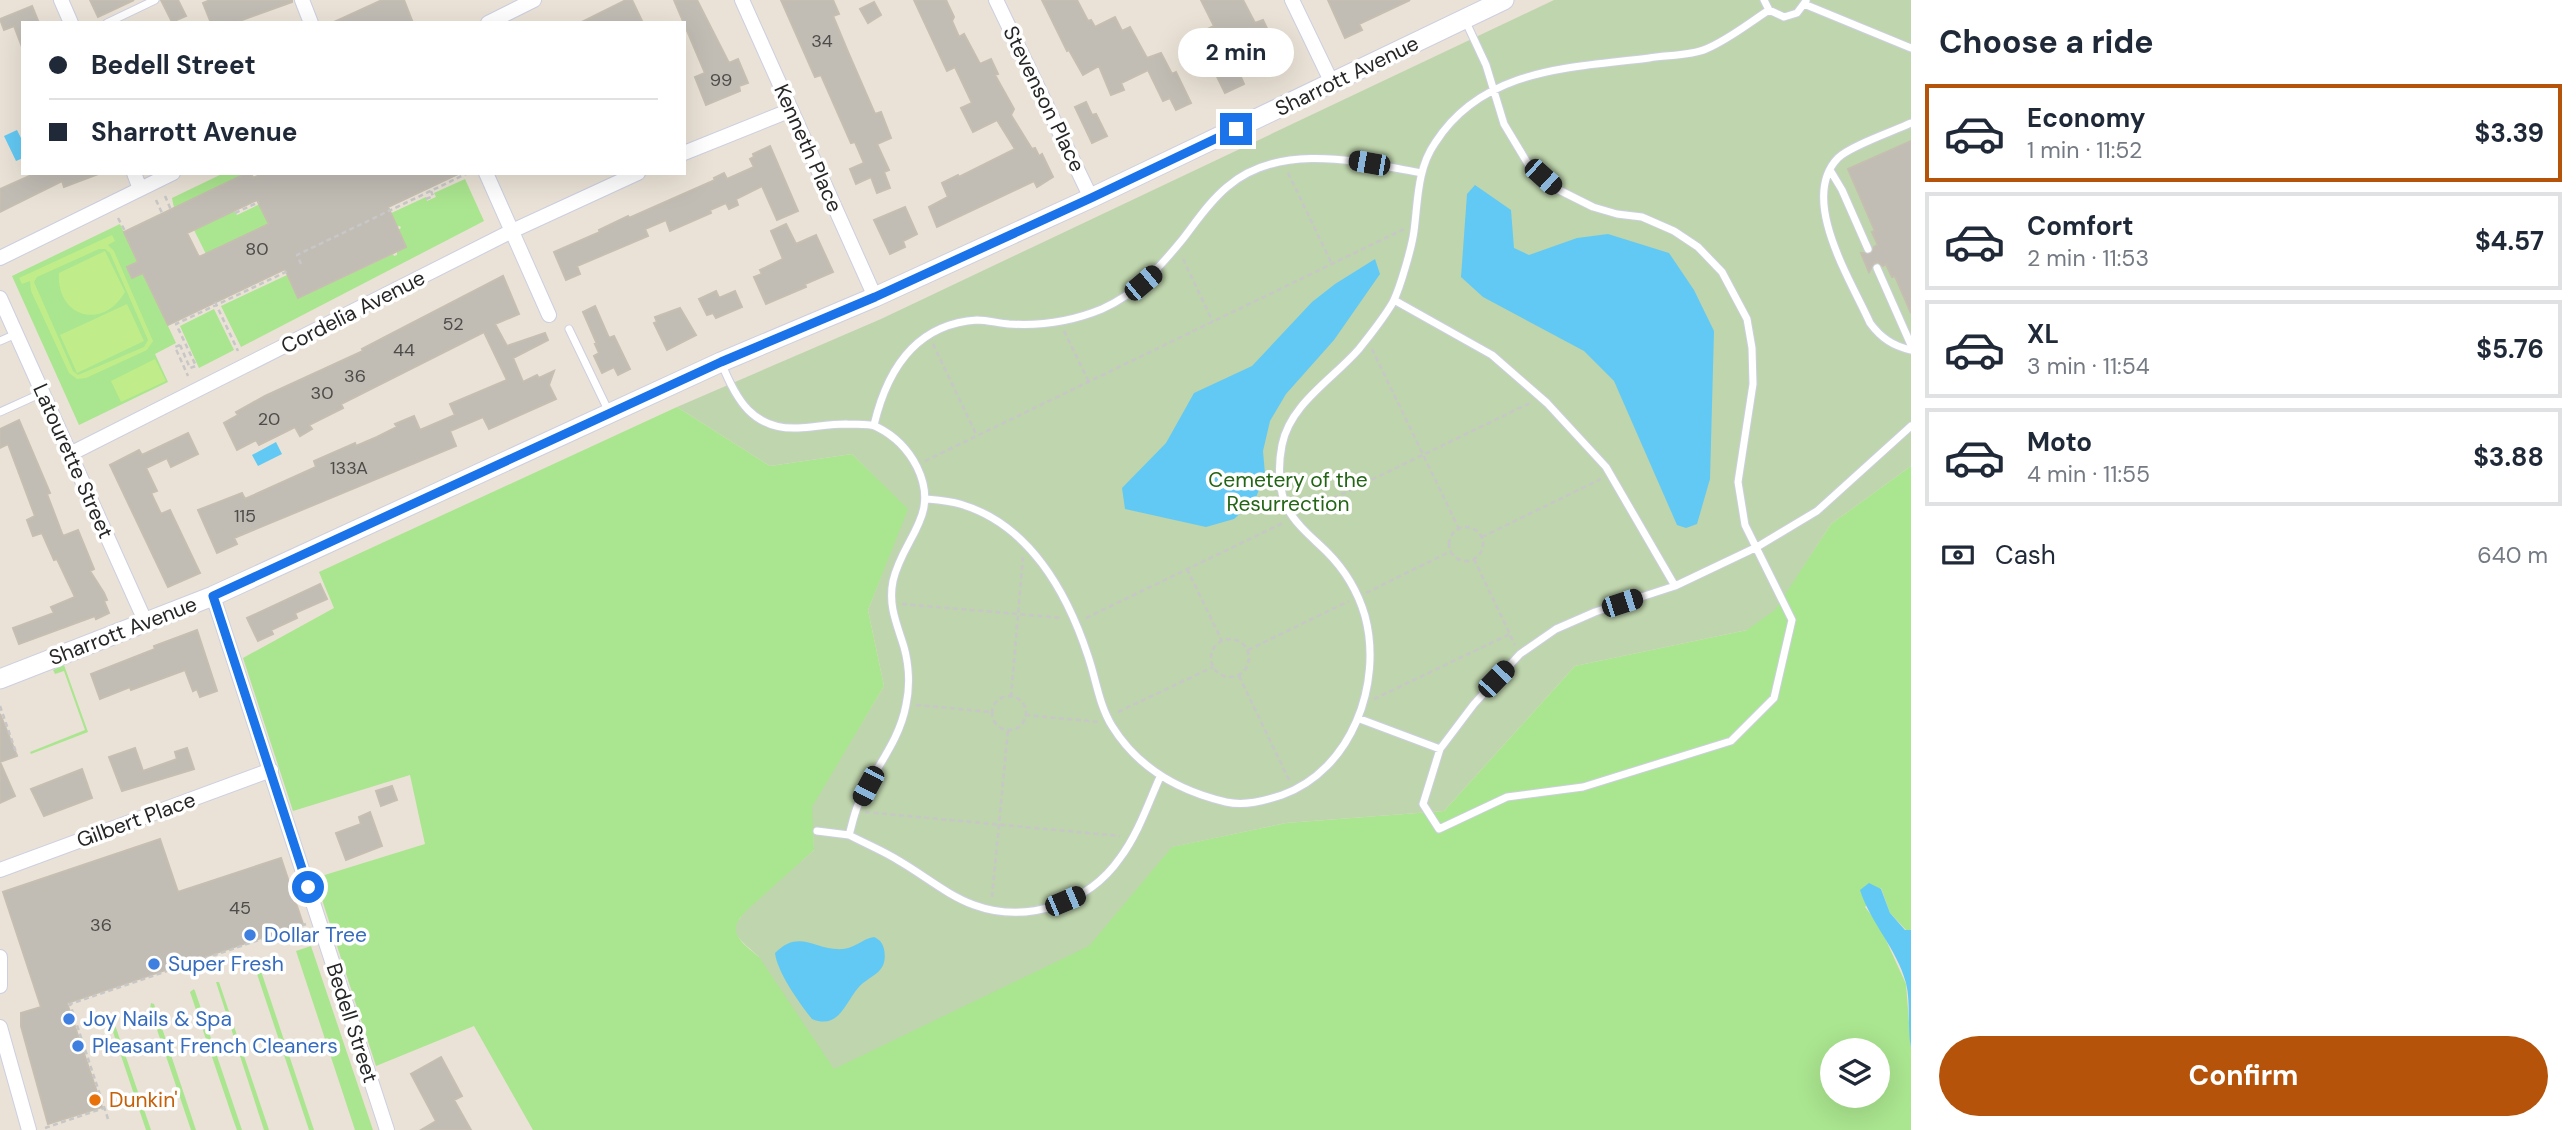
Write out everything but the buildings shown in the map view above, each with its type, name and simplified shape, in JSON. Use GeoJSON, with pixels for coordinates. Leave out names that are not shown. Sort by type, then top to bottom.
{"type":"FeatureCollection","features":[{"type":"Feature","properties":{"kind":"street"},"geometry":{"type":"LineString","coordinates":[[61,0],[70,21]]}},
{"type":"Feature","properties":{"kind":"street"},"geometry":{"type":"LineString","coordinates":[[302,0],[310,21]]}},
{"type":"Feature","properties":{"kind":"street"},"geometry":{"type":"LineString","coordinates":[[492,21],[534,0]]}},
{"type":"Feature","properties":{"kind":"street","name":"Kenneth Place"},"geometry":{"type":"LineString","coordinates":[[741,0],[875,297]]}},
{"type":"Feature","properties":{"kind":"street","name":"Stevenson Place"},"geometry":{"type":"LineString","coordinates":[[996,0],[1091,198]]}},
{"type":"Feature","properties":{"kind":"street"},"geometry":{"type":"LineString","coordinates":[[1292,0],[1332,83]]}},
{"type":"Feature","properties":{"kind":"street","name":"Sharrott Avenue"},"geometry":{"type":"LineString","coordinates":[[0,679],[213,596],[610,412],[875,297],[1091,198],[1504,0]]}},
{"type":"Feature","properties":{"kind":"street"},"geometry":{"type":"LineString","coordinates":[[686,152],[791,110]]}},
{"type":"Feature","properties":{"kind":"street"},"geometry":{"type":"LineString","coordinates":[[135,175],[140,189]]}},
{"type":"Feature","properties":{"kind":"street"},"geometry":{"type":"LineString","coordinates":[[0,258],[169,175]]}},
{"type":"Feature","properties":{"kind":"street"},"geometry":{"type":"LineString","coordinates":[[487,175],[549,315]]}},
{"type":"Feature","properties":{"kind":"street","name":"Cordelia Avenue"},"geometry":{"type":"LineString","coordinates":[[70,454],[512,231],[634,175]]}},
{"type":"Feature","properties":{"kind":"street","name":"Latourette Street"},"geometry":{"type":"LineString","coordinates":[[0,298],[146,623]]}},
{"type":"Feature","properties":{"kind":"street","name":"Bedell Street"},"geometry":{"type":"LineString","coordinates":[[213,596],[387,1130]]}},
{"type":"Feature","properties":{"kind":"street","name":"Gilbert Place"},"geometry":{"type":"LineString","coordinates":[[0,870],[271,770]]}},
{"type":"Feature","properties":{"kind":"street"},"geometry":{"type":"LineString","coordinates":[[0,957],[0,986]]}},
{"type":"Feature","properties":{"kind":"street"},"geometry":{"type":"LineString","coordinates":[[0,1027],[29,1130]]}},
{"type":"Feature","properties":{"kind":"lane"},"geometry":{"type":"LineString","coordinates":[[111,21],[155,0]]}},
{"type":"Feature","properties":{"kind":"lane"},"geometry":{"type":"LineString","coordinates":[[1764,0],[1769,10],[1777,15],[1791,16],[1805,2],[1911,48]]}},
{"type":"Feature","properties":{"kind":"lane"},"geometry":{"type":"LineString","coordinates":[[927,499],[959,503],[988,516],[1023,541],[1053,576],[1074,615],[1109,722],[1130,749],[1160,777],[1202,795],[1232,803],[1262,802],[1292,791],[1319,774],[1360,719],[1367,686],[1370,648],[1363,611],[1344,572],[1286,506],[1280,465],[1283,440],[1293,417],[1359,349],[1394,300],[1414,233],[1422,173],[1432,147],[1448,124],[1466,106],[1493,88],[1545,71],[1704,51],[1769,10]]}},
{"type":"Feature","properties":{"kind":"lane"},"geometry":{"type":"LineString","coordinates":[[1465,19],[1486,65],[1504,124],[1528,164],[1557,190],[1593,207],[1642,217],[1674,230],[1698,247],[1723,272],[1746,319],[1752,348],[1753,384],[1738,482],[1745,525],[1757,547],[1792,620],[1774,698],[1731,741],[1583,787],[1507,797],[1439,829],[1423,804],[1440,749],[1474,704],[1520,654],[1556,629],[1595,612],[1675,586],[1757,547],[1816,511],[1911,426]]}},
{"type":"Feature","properties":{"kind":"lane"},"geometry":{"type":"LineString","coordinates":[[1911,123],[1842,155],[1830,170],[1823,201],[1829,233],[1870,323],[1878,334],[1889,342],[1911,347]]}},
{"type":"Feature","properties":{"kind":"lane"},"geometry":{"type":"LineString","coordinates":[[874,425],[879,402],[889,378],[899,361],[918,342],[940,329],[960,323],[978,320],[1018,324],[1055,322],[1081,317],[1104,308],[1132,292],[1154,273],[1208,207],[1227,187],[1246,173],[1279,163],[1342,159],[1422,173]]}},
{"type":"Feature","properties":{"kind":"lane"},"geometry":{"type":"LineString","coordinates":[[1830,170],[1842,190],[1868,249]]}},
{"type":"Feature","properties":{"kind":"lane"},"geometry":{"type":"LineString","coordinates":[[1877,268],[1911,347]]}},
{"type":"Feature","properties":{"kind":"lane"},"geometry":{"type":"LineString","coordinates":[[1394,300],[1492,355],[1547,403],[1606,467],[1675,586]]}},
{"type":"Feature","properties":{"kind":"lane"},"geometry":{"type":"LineString","coordinates":[[569,329],[610,412]]}},
{"type":"Feature","properties":{"kind":"lane"},"geometry":{"type":"LineString","coordinates":[[0,341],[16,334]]}},
{"type":"Feature","properties":{"kind":"lane"},"geometry":{"type":"LineString","coordinates":[[721,362],[734,394],[750,413],[770,426],[796,428],[836,424],[874,425],[910,452],[921,475],[927,499],[894,579],[891,601],[895,624],[904,648],[908,674],[907,704],[897,736],[858,805],[849,835]]}},
{"type":"Feature","properties":{"kind":"lane"},"geometry":{"type":"LineString","coordinates":[[0,412],[42,393]]}},
{"type":"Feature","properties":{"kind":"lane"},"geometry":{"type":"LineString","coordinates":[[1360,719],[1440,749]]}},
{"type":"Feature","properties":{"kind":"lane"},"geometry":{"type":"LineString","coordinates":[[817,831],[849,835],[975,905],[1000,912],[1021,913],[1052,907],[1078,896],[1101,881],[1120,859],[1133,837],[1160,777]]}},
{"type":"Feature","properties":{"kind":"path"},"geometry":{"type":"LineString","coordinates":[[1287,172],[1332,264]]}},
{"type":"Feature","properties":{"kind":"path"},"geometry":{"type":"LineString","coordinates":[[301,264],[297,255],[464,175]]}},
{"type":"Feature","properties":{"kind":"path"},"geometry":{"type":"LineString","coordinates":[[426,199],[433,196],[431,191]]}},
{"type":"Feature","properties":{"kind":"path"},"geometry":{"type":"LineString","coordinates":[[164,196],[170,209]]}},
{"type":"Feature","properties":{"kind":"path"},"geometry":{"type":"LineString","coordinates":[[156,200],[162,214]]}},
{"type":"Feature","properties":{"kind":"path"},"geometry":{"type":"LineString","coordinates":[[235,213],[259,202]]}},
{"type":"Feature","properties":{"kind":"path"},"geometry":{"type":"LineString","coordinates":[[118,218],[125,231]]}},
{"type":"Feature","properties":{"kind":"path"},"geometry":{"type":"LineString","coordinates":[[924,462],[1404,229]]}},
{"type":"Feature","properties":{"kind":"path"},"geometry":{"type":"LineString","coordinates":[[1181,256],[1213,322]]}},
{"type":"Feature","properties":{"kind":"path"},"geometry":{"type":"LineString","coordinates":[[188,376],[175,347],[180,345],[190,368],[196,366],[176,324],[288,271]]}},
{"type":"Feature","properties":{"kind":"path"},"geometry":{"type":"LineString","coordinates":[[216,304],[238,351]]}},
{"type":"Feature","properties":{"kind":"path"},"geometry":{"type":"LineString","coordinates":[[1064,330],[1088,382]]}},
{"type":"Feature","properties":{"kind":"path"},"geometry":{"type":"LineString","coordinates":[[932,343],[977,436]]}},
{"type":"Feature","properties":{"kind":"path"},"geometry":{"type":"LineString","coordinates":[[1371,347],[1459,529]]}},
{"type":"Feature","properties":{"kind":"path"},"geometry":{"type":"LineString","coordinates":[[1302,513],[1533,401]]}},
{"type":"Feature","properties":{"kind":"path"},"geometry":{"type":"LineString","coordinates":[[1482,537],[1601,478]]}},
{"type":"Feature","properties":{"kind":"path"},"geometry":{"type":"LineString","coordinates":[[1084,618],[1285,522]]}},
{"type":"Feature","properties":{"kind":"path"},"geometry":{"type":"LineString","coordinates":[[1472,528],[1482,537],[1482,552],[1474,559],[1458,559],[1451,551],[1450,540],[1459,529],[1472,528]]}},
{"type":"Feature","properties":{"kind":"path"},"geometry":{"type":"LineString","coordinates":[[1365,593],[1451,551]]}},
{"type":"Feature","properties":{"kind":"path"},"geometry":{"type":"LineString","coordinates":[[1011,697],[1023,554]]}},
{"type":"Feature","properties":{"kind":"path"},"geometry":{"type":"LineString","coordinates":[[1474,559],[1516,647]]}},
{"type":"Feature","properties":{"kind":"path"},"geometry":{"type":"LineString","coordinates":[[1187,569],[1222,641]]}},
{"type":"Feature","properties":{"kind":"path"},"geometry":{"type":"LineString","coordinates":[[1247,650],[1349,601]]}},
{"type":"Feature","properties":{"kind":"path"},"geometry":{"type":"LineString","coordinates":[[900,603],[1066,619]]}},
{"type":"Feature","properties":{"kind":"path"},"geometry":{"type":"LineString","coordinates":[[1374,699],[1510,634]]}},
{"type":"Feature","properties":{"kind":"path"},"geometry":{"type":"LineString","coordinates":[[1235,640],[1247,650],[1248,665],[1239,676],[1222,676],[1213,667],[1211,655],[1222,641],[1235,640]]}},
{"type":"Feature","properties":{"kind":"path"},"geometry":{"type":"LineString","coordinates":[[1114,714],[1213,667]]}},
{"type":"Feature","properties":{"kind":"path"},"geometry":{"type":"LineString","coordinates":[[1239,676],[1290,782]]}},
{"type":"Feature","properties":{"kind":"path"},"geometry":{"type":"LineString","coordinates":[[1011,697],[1022,703],[1025,715],[1018,727],[1008,730],[995,723],[992,712],[997,702],[1011,697]]}},
{"type":"Feature","properties":{"kind":"path"},"geometry":{"type":"LineString","coordinates":[[916,705],[992,712]]}},
{"type":"Feature","properties":{"kind":"path"},"geometry":{"type":"LineString","coordinates":[[0,706],[17,755]]}},
{"type":"Feature","properties":{"kind":"path"},"geometry":{"type":"LineString","coordinates":[[1025,715],[1099,722]]}},
{"type":"Feature","properties":{"kind":"path"},"geometry":{"type":"LineString","coordinates":[[991,901],[1008,730]]}},
{"type":"Feature","properties":{"kind":"path"},"geometry":{"type":"LineString","coordinates":[[866,812],[1123,836]]}},
{"type":"Feature","properties":{"kind":"path"},"geometry":{"type":"LineString","coordinates":[[108,1119],[70,1004],[306,924]]}},
{"type":"Feature","properties":{"kind":"path"},"geometry":{"type":"LineString","coordinates":[[45,1128],[104,1108]]}},
{"type":"Feature","properties":{"kind":"green space","name":"Cemetery of the Resurrection"},"geometry":{"type":"Polygon","coordinates":[[[1554,0],[1911,0],[1911,466],[1831,524],[1775,610],[1747,630],[1575,666],[1444,811],[1286,823],[1172,847],[1089,946],[834,1069],[759,957],[741,940],[736,930],[741,917],[748,909],[814,850],[812,807],[884,686],[868,610],[908,509],[852,454],[770,466],[677,407],[881,319],[1554,0]]]}},
{"type":"Feature","properties":{"kind":"green space"},"geometry":{"type":"Polygon","coordinates":[[[220,175],[244,175],[174,208],[172,198],[220,175]]]}},
{"type":"Feature","properties":{"kind":"green space"},"geometry":{"type":"Polygon","coordinates":[[[465,179],[484,221],[241,347],[221,306],[287,275],[299,298],[393,254],[397,255],[397,252],[406,247],[398,230],[400,226],[396,227],[387,215],[426,197],[427,201],[436,197],[434,193],[465,179]]]}},
{"type":"Feature","properties":{"kind":"green space"},"geometry":{"type":"Polygon","coordinates":[[[260,204],[269,224],[206,254],[194,230],[234,211],[237,215],[260,204]]]}},
{"type":"Feature","properties":{"kind":"green space"},"geometry":{"type":"Polygon","coordinates":[[[120,224],[138,262],[127,267],[132,278],[143,273],[176,343],[155,354],[168,382],[79,425],[12,276],[120,224]]]}},
{"type":"Feature","properties":{"kind":"green space"},"geometry":{"type":"Polygon","coordinates":[[[112,235],[115,241],[108,245],[114,251],[153,341],[147,350],[86,378],[77,379],[69,373],[31,291],[30,281],[22,284],[19,278],[112,235]],[[99,249],[37,277],[34,282],[73,371],[78,375],[144,347],[148,340],[110,253],[99,249]]]}},
{"type":"Feature","properties":{"kind":"green space"},"geometry":{"type":"Polygon","coordinates":[[[105,251],[125,292],[116,304],[105,312],[83,314],[73,309],[65,300],[60,288],[59,273],[105,251]]]}},
{"type":"Feature","properties":{"kind":"green space"},"geometry":{"type":"Polygon","coordinates":[[[127,304],[144,341],[77,373],[60,335],[127,304]]]}},
{"type":"Feature","properties":{"kind":"green space"},"geometry":{"type":"Polygon","coordinates":[[[214,309],[234,350],[199,368],[180,326],[214,309]]]}},
{"type":"Feature","properties":{"kind":"green space"},"geometry":{"type":"Polygon","coordinates":[[[155,359],[166,381],[121,402],[111,381],[155,359]]]}},
{"type":"Feature","properties":{"kind":"green space"},"geometry":{"type":"Polygon","coordinates":[[[677,407],[770,466],[852,454],[909,509],[868,610],[884,686],[813,807],[814,850],[740,918],[737,925],[738,936],[759,957],[1088,946],[1171,847],[1286,823],[1444,811],[1575,666],[1747,630],[1802,568],[1831,524],[1911,466],[1911,930],[1906,930],[1890,913],[1881,888],[1865,907],[1879,925],[1906,984],[1911,1048],[1911,1130],[533,1130],[474,1026],[376,1066],[315,878],[425,844],[410,775],[293,811],[243,658],[334,608],[319,572],[677,407]]]}},
{"type":"Feature","properties":{"kind":"green space"},"geometry":{"type":"Polygon","coordinates":[[[64,665],[88,732],[31,754],[30,752],[85,730],[64,671],[55,674],[53,670],[64,665]]]}},
{"type":"Feature","properties":{"kind":"green space"},"geometry":{"type":"Polygon","coordinates":[[[311,946],[373,1130],[355,1130],[296,951],[311,946]]]}},
{"type":"Feature","properties":{"kind":"green space"},"geometry":{"type":"Polygon","coordinates":[[[259,968],[314,1130],[309,1130],[256,971],[259,968]]]}},
{"type":"Feature","properties":{"kind":"green space"},"geometry":{"type":"Polygon","coordinates":[[[216,982],[219,982],[269,1130],[264,1130],[216,982]]]}},
{"type":"Feature","properties":{"kind":"green space"},"geometry":{"type":"Polygon","coordinates":[[[194,989],[242,1130],[237,1130],[234,1122],[190,992],[194,989]]]}},
{"type":"Feature","properties":{"kind":"green space"},"geometry":{"type":"Polygon","coordinates":[[[151,1003],[154,1004],[196,1130],[191,1130],[150,1009],[151,1003]]]}},
{"type":"Feature","properties":{"kind":"green space"},"geometry":{"type":"Polygon","coordinates":[[[110,1017],[114,1022],[151,1130],[146,1130],[110,1017]]]}},
{"type":"Feature","properties":{"kind":"water"},"geometry":{"type":"Polygon","coordinates":[[[17,130],[21,138],[21,159],[16,161],[4,136],[17,130]]]}},
{"type":"Feature","properties":{"kind":"water"},"geometry":{"type":"Polygon","coordinates":[[[1475,185],[1511,210],[1514,248],[1529,255],[1577,238],[1608,234],[1669,253],[1694,290],[1714,331],[1710,479],[1697,524],[1686,528],[1677,525],[1614,381],[1584,351],[1483,297],[1461,277],[1467,194],[1475,185]]]}},
{"type":"Feature","properties":{"kind":"water"},"geometry":{"type":"Polygon","coordinates":[[[1375,259],[1380,274],[1334,340],[1286,394],[1270,421],[1263,451],[1265,474],[1255,500],[1234,519],[1206,527],[1125,509],[1122,488],[1166,443],[1194,393],[1252,366],[1312,302],[1375,259]]]}},
{"type":"Feature","properties":{"kind":"water"},"geometry":{"type":"Polygon","coordinates":[[[276,442],[282,454],[258,466],[252,455],[276,442]]]}},
{"type":"Feature","properties":{"kind":"water"},"geometry":{"type":"Polygon","coordinates":[[[1869,883],[1881,889],[1890,913],[1905,930],[1911,930],[1911,1048],[1906,983],[1896,959],[1864,902],[1860,890],[1869,883]]]}},
{"type":"Feature","properties":{"kind":"water"},"geometry":{"type":"Polygon","coordinates":[[[874,937],[884,949],[884,964],[881,969],[858,988],[835,1018],[829,1021],[812,1019],[784,978],[775,953],[792,942],[808,942],[843,949],[874,937]]]}},
{"type":"Feature","properties":{"kind":"place","name":"Dollar Tree"},"geometry":{"type":"Point","coordinates":[250,935]}},
{"type":"Feature","properties":{"kind":"place","name":"Super Fresh"},"geometry":{"type":"Point","coordinates":[154,964]}},
{"type":"Feature","properties":{"kind":"place","name":"Joy Nails & Spa"},"geometry":{"type":"Point","coordinates":[69,1019]}},
{"type":"Feature","properties":{"kind":"place","name":"Pleasant French Cleaners"},"geometry":{"type":"Point","coordinates":[78,1046]}},
{"type":"Feature","properties":{"kind":"place","name":"Dunkin'"},"geometry":{"type":"Point","coordinates":[95,1100]}},
{"type":"Feature","properties":{"kind":"route"},"geometry":{"type":"LineString","coordinates":[[308,887],[213,596],[721,362],[875,297],[1236,129]]}}]}
